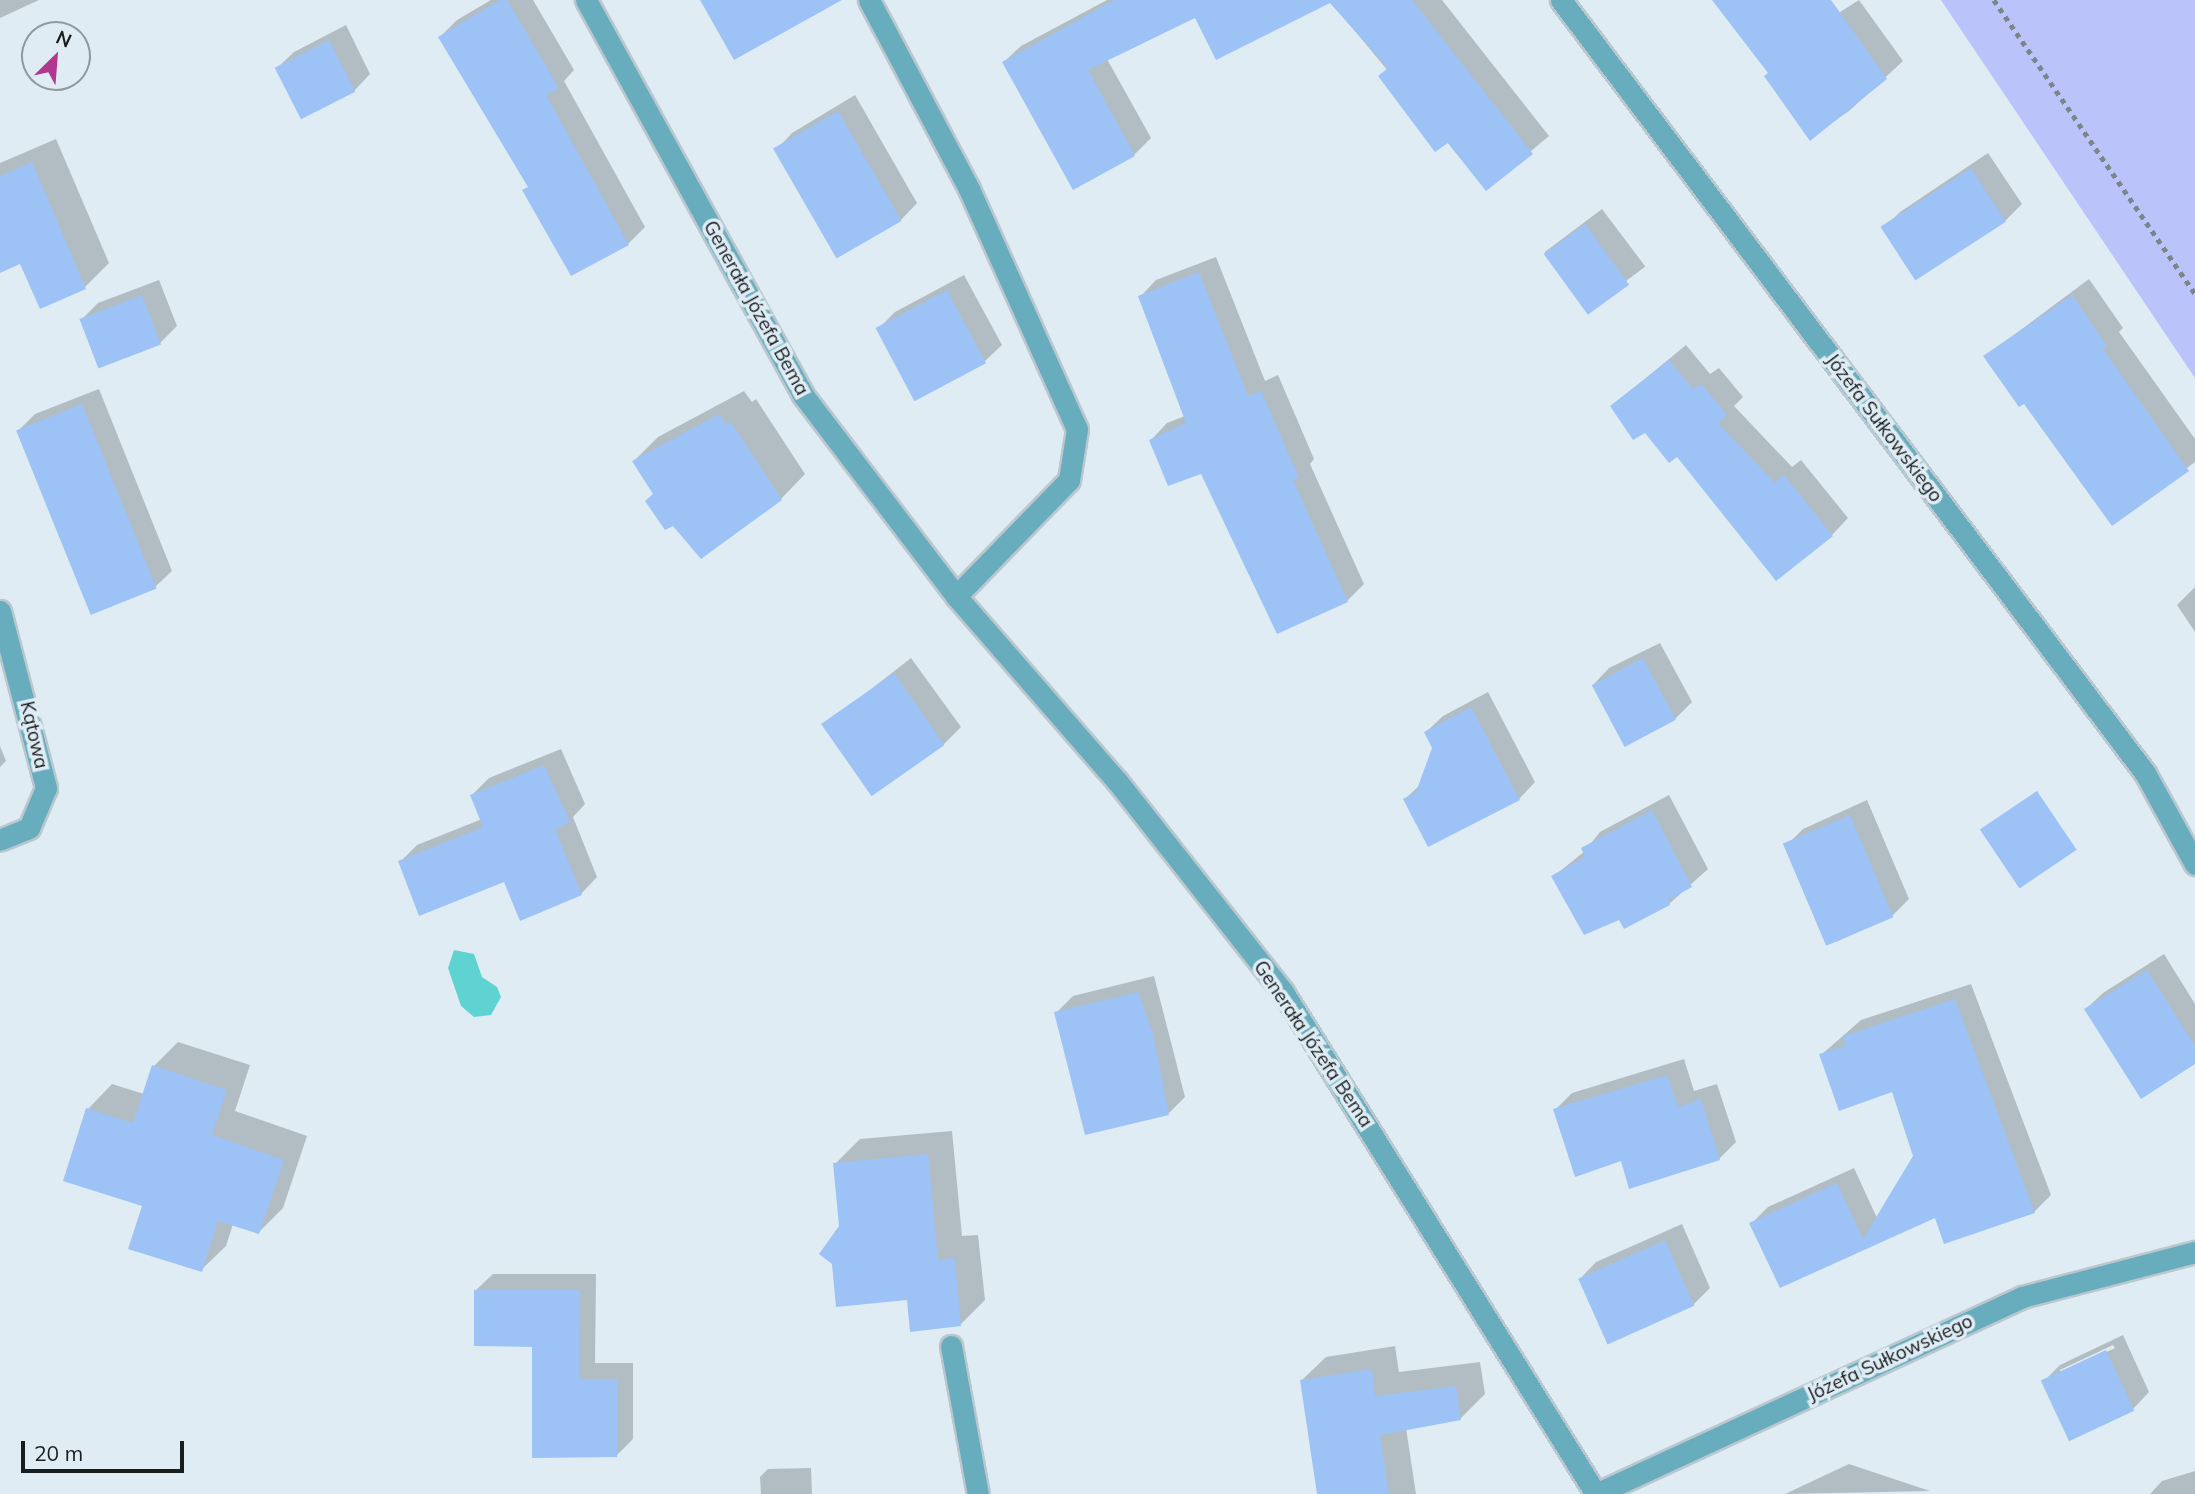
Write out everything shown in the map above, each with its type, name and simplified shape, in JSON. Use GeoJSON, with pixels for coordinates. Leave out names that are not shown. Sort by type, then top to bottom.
{"type":"FeatureCollection","features":[{"type":"Feature","properties":{"kind":"street","name":"Generała Józefa Bema"},"geometry":{"type":"LineString","coordinates":[[586,0],[803,395],[956,596],[1117,781],[1283,992],[1596,1494]]}},
{"type":"Feature","properties":{"kind":"street"},"geometry":{"type":"LineString","coordinates":[[869,0],[968,189],[1077,429],[1069,480],[956,596]]}},
{"type":"Feature","properties":{"kind":"street","name":"Józefa Sułkowskiego"},"geometry":{"type":"LineString","coordinates":[[1561,0],[2145,773],[2195,864]]}},
{"type":"Feature","properties":{"kind":"street","name":"Kątowa"},"geometry":{"type":"LineString","coordinates":[[0,611],[46,788],[29,828],[0,840]]}},
{"type":"Feature","properties":{"kind":"street","name":"Józefa Sułkowskiego"},"geometry":{"type":"LineString","coordinates":[[1596,1494],[2022,1297],[2195,1252]]}},
{"type":"Feature","properties":{"kind":"street"},"geometry":{"type":"LineString","coordinates":[[951,1346],[978,1494]]}},
{"type":"Feature","properties":{"kind":"path"},"geometry":{"type":"LineString","coordinates":[[1994,0],[2195,293]]}},
{"type":"Feature","properties":{"kind":"shaded area"},"geometry":{"type":"Polygon","coordinates":[[[1941,0],[2195,0],[2195,378],[1941,0]]]}},
{"type":"Feature","properties":{"kind":"shaded area"},"geometry":{"type":"Polygon","coordinates":[[[454,950],[474,954],[482,977],[497,987],[501,997],[491,1015],[474,1017],[461,1006],[448,968],[454,950]]]}},
{"type":"Feature","properties":{"kind":"building"},"geometry":{"type":"Polygon","coordinates":[[[500,0],[507,0],[559,88],[546,95],[629,245],[571,276],[522,190],[528,187],[438,37],[500,0]]]}},
{"type":"Feature","properties":{"kind":"building"},"geometry":{"type":"Polygon","coordinates":[[[700,0],[842,0],[734,60],[700,0]]]}},
{"type":"Feature","properties":{"kind":"building"},"geometry":{"type":"Polygon","coordinates":[[[1114,0],[1412,0],[1533,154],[1486,191],[1448,143],[1435,152],[1378,76],[1388,68],[1330,3],[1216,60],[1195,18],[1088,70],[1135,156],[1073,190],[1002,62],[1114,0]]]}},
{"type":"Feature","properties":{"kind":"building"},"geometry":{"type":"Polygon","coordinates":[[[1712,0],[1831,0],[1887,79],[1810,141],[1764,76],[1768,73],[1712,0]]]}},
{"type":"Feature","properties":{"kind":"building"},"geometry":{"type":"Polygon","coordinates":[[[329,40],[355,92],[301,119],[275,68],[329,40]]]}},
{"type":"Feature","properties":{"kind":"building"},"geometry":{"type":"Polygon","coordinates":[[[838,111],[902,221],[837,258],[773,148],[838,111]]]}},
{"type":"Feature","properties":{"kind":"building"},"geometry":{"type":"Polygon","coordinates":[[[32,162],[86,289],[40,309],[20,264],[0,273],[0,176],[32,162]]]}},
{"type":"Feature","properties":{"kind":"building"},"geometry":{"type":"Polygon","coordinates":[[[1971,168],[2006,222],[1915,280],[1880,227],[1971,168]]]}},
{"type":"Feature","properties":{"kind":"building"},"geometry":{"type":"Polygon","coordinates":[[[1585,224],[1629,285],[1588,315],[1544,254],[1585,224]]]}},
{"type":"Feature","properties":{"kind":"building"},"geometry":{"type":"Polygon","coordinates":[[[1199,272],[1248,396],[1261,391],[1299,478],[1293,480],[1348,602],[1277,634],[1201,474],[1168,486],[1149,440],[1186,423],[1138,296],[1199,272]]]}},
{"type":"Feature","properties":{"kind":"building"},"geometry":{"type":"Polygon","coordinates":[[[947,290],[986,363],[914,401],[875,328],[947,290]]]}},
{"type":"Feature","properties":{"kind":"building"},"geometry":{"type":"Polygon","coordinates":[[[142,295],[161,344],[98,368],[79,319],[142,295]]]}},
{"type":"Feature","properties":{"kind":"building"},"geometry":{"type":"Polygon","coordinates":[[[2072,295],[2107,346],[2103,349],[2189,471],[2112,526],[2024,404],[2019,407],[1983,356],[2072,295]]]}},
{"type":"Feature","properties":{"kind":"building"},"geometry":{"type":"Polygon","coordinates":[[[1669,360],[1693,389],[1702,384],[1727,415],[1718,423],[1775,483],[1784,475],[1833,536],[1776,581],[1677,457],[1669,463],[1645,433],[1633,440],[1610,406],[1669,360]]]}},
{"type":"Feature","properties":{"kind":"building"},"geometry":{"type":"Polygon","coordinates":[[[82,404],[157,589],[91,615],[16,431],[82,404]]]}},
{"type":"Feature","properties":{"kind":"building"},"geometry":{"type":"Polygon","coordinates":[[[719,414],[727,425],[731,422],[782,500],[701,559],[673,526],[665,530],[645,501],[653,494],[632,461],[719,414]]]}},
{"type":"Feature","properties":{"kind":"building"},"geometry":{"type":"Polygon","coordinates":[[[1643,658],[1676,720],[1625,747],[1592,685],[1643,658]]]}},
{"type":"Feature","properties":{"kind":"building"},"geometry":{"type":"Polygon","coordinates":[[[894,673],[944,745],[872,796],[821,724],[894,673]]]}},
{"type":"Feature","properties":{"kind":"building"},"geometry":{"type":"Polygon","coordinates":[[[1471,707],[1520,800],[1428,847],[1403,799],[1416,792],[1432,748],[1424,732],[1471,707]]]}},
{"type":"Feature","properties":{"kind":"building"},"geometry":{"type":"Polygon","coordinates":[[[544,765],[570,822],[555,829],[582,895],[520,921],[504,882],[419,916],[398,861],[483,827],[470,795],[544,765]]]}},
{"type":"Feature","properties":{"kind":"building"},"geometry":{"type":"Polygon","coordinates":[[[2037,791],[2077,850],[2019,888],[1980,830],[2037,791]]]}},
{"type":"Feature","properties":{"kind":"building"},"geometry":{"type":"Polygon","coordinates":[[[1652,810],[1692,887],[1668,900],[1670,905],[1624,929],[1619,920],[1584,935],[1551,876],[1585,857],[1581,848],[1652,810]]]}},
{"type":"Feature","properties":{"kind":"building"},"geometry":{"type":"Polygon","coordinates":[[[1850,815],[1893,917],[1826,946],[1783,844],[1850,815]]]}},
{"type":"Feature","properties":{"kind":"building"},"geometry":{"type":"Polygon","coordinates":[[[2147,970],[2195,1046],[2195,1064],[2141,1099],[2084,1009],[2147,970]]]}},
{"type":"Feature","properties":{"kind":"building"},"geometry":{"type":"Polygon","coordinates":[[[1138,992],[1153,1034],[1169,1115],[1085,1135],[1054,1012],[1138,992]]]}},
{"type":"Feature","properties":{"kind":"building"},"geometry":{"type":"Polygon","coordinates":[[[1955,999],[2035,1213],[1944,1244],[1935,1218],[1780,1288],[1749,1223],[1837,1183],[1863,1239],[1913,1156],[1892,1092],[1839,1111],[1819,1054],[1845,1046],[1843,1036],[1955,999]]]}},
{"type":"Feature","properties":{"kind":"building"},"geometry":{"type":"Polygon","coordinates":[[[152,1065],[227,1090],[212,1135],[284,1160],[259,1234],[218,1221],[202,1272],[128,1249],[142,1206],[63,1181],[86,1108],[133,1123],[152,1065]]]}},
{"type":"Feature","properties":{"kind":"building"},"geometry":{"type":"Polygon","coordinates":[[[1667,1075],[1678,1107],[1701,1099],[1720,1160],[1629,1189],[1621,1161],[1575,1177],[1553,1109],[1667,1075]]]}},
{"type":"Feature","properties":{"kind":"building"},"geometry":{"type":"Polygon","coordinates":[[[928,1154],[938,1260],[955,1258],[961,1326],[910,1332],[907,1300],[836,1307],[832,1264],[819,1254],[839,1226],[833,1163],[928,1154]]]}},
{"type":"Feature","properties":{"kind":"building"},"geometry":{"type":"Polygon","coordinates":[[[1665,1240],[1694,1306],[1607,1344],[1578,1279],[1665,1240]]]}},
{"type":"Feature","properties":{"kind":"building"},"geometry":{"type":"Polygon","coordinates":[[[474,1290],[580,1290],[579,1379],[617,1379],[617,1457],[532,1458],[532,1347],[474,1346],[474,1290]]]}},
{"type":"Feature","properties":{"kind":"building"},"geometry":{"type":"Polygon","coordinates":[[[2106,1350],[2134,1411],[2069,1441],[2041,1380],[2106,1350]]]}},
{"type":"Feature","properties":{"kind":"building"},"geometry":{"type":"Polygon","coordinates":[[[1372,1369],[1375,1396],[1456,1386],[1461,1420],[1380,1435],[1389,1494],[1317,1494],[1300,1380],[1372,1369]]]}}]}
